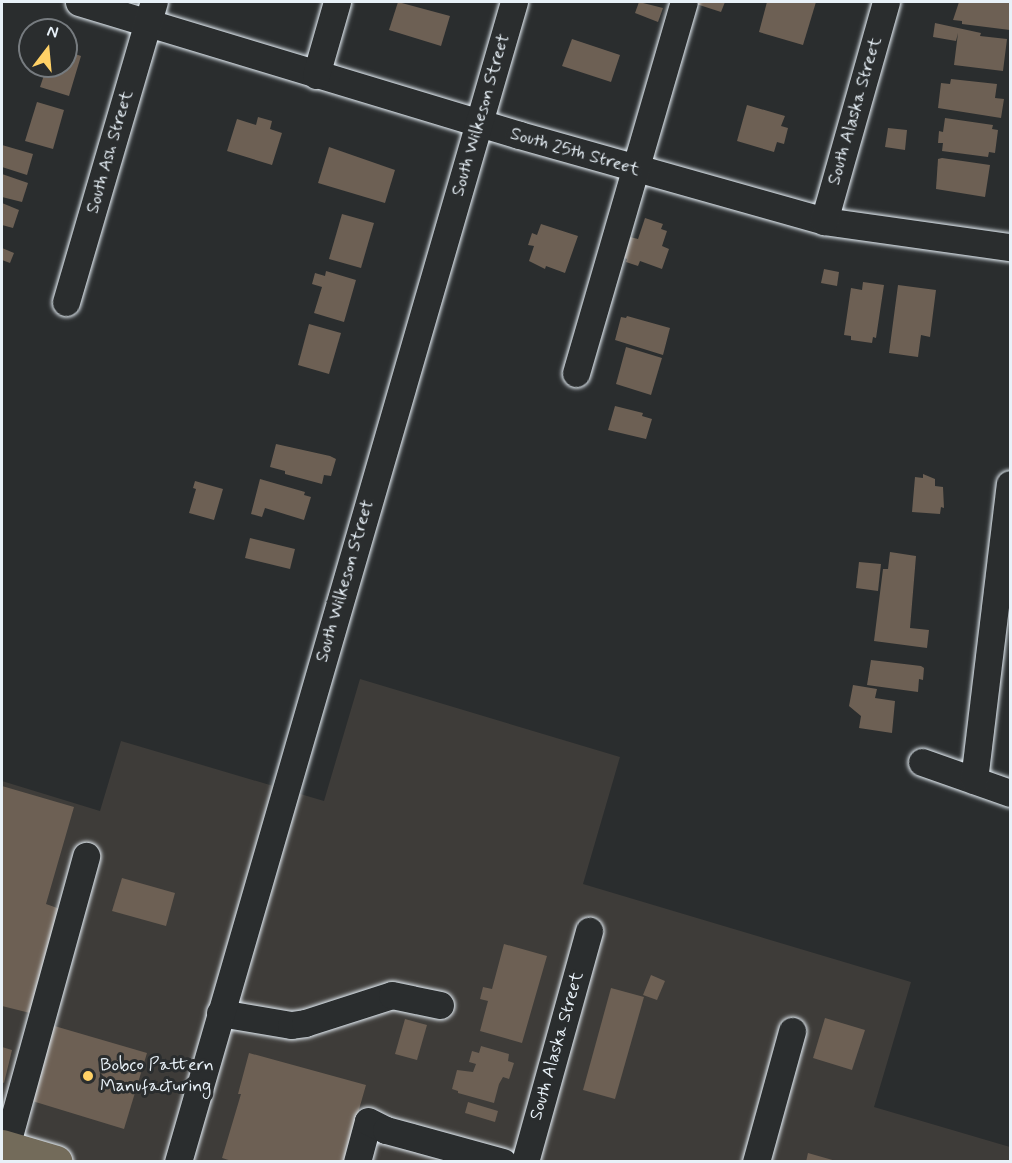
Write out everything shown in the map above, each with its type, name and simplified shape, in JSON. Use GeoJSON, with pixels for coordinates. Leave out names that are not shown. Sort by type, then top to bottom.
{"type":"FeatureCollection","features":[{"type":"Feature","properties":{"kind":"main road"},"geometry":{"type":"LineString","coordinates":[[4,1146],[56,1161]]}},
{"type":"Feature","properties":{"kind":"street","name":"South 25th Street"},"geometry":{"type":"LineString","coordinates":[[79,2],[151,12],[316,75],[634,169],[824,221],[1011,247]]}},
{"type":"Feature","properties":{"kind":"street"},"geometry":{"type":"LineString","coordinates":[[316,75],[337,2]]}},
{"type":"Feature","properties":{"kind":"street","name":"South Wilkeson Street"},"geometry":{"type":"LineString","coordinates":[[178,1161],[514,2]]}},
{"type":"Feature","properties":{"kind":"street"},"geometry":{"type":"LineString","coordinates":[[576,373],[684,2]]}},
{"type":"Feature","properties":{"kind":"street","name":"South Alaska Street"},"geometry":{"type":"LineString","coordinates":[[824,221],[886,2]]}},
{"type":"Feature","properties":{"kind":"street","name":"South Ash Street"},"geometry":{"type":"LineString","coordinates":[[66,302],[151,12]]}},
{"type":"Feature","properties":{"kind":"street"},"geometry":{"type":"LineString","coordinates":[[974,780],[1011,484]]}},
{"type":"Feature","properties":{"kind":"street"},"geometry":{"type":"LineString","coordinates":[[922,762],[1011,793]]}},
{"type":"Feature","properties":{"kind":"street"},"geometry":{"type":"LineString","coordinates":[[4,1146],[86,856]]}},
{"type":"Feature","properties":{"kind":"street","name":"South Alaska Street"},"geometry":{"type":"LineString","coordinates":[[525,1161],[589,931]]}},
{"type":"Feature","properties":{"kind":"street"},"geometry":{"type":"LineString","coordinates":[[220,1013],[291,1025],[305,1023],[392,996],[440,1005]]}},
{"type":"Feature","properties":{"kind":"street"},"geometry":{"type":"LineString","coordinates":[[756,1161],[792,1031]]}},
{"type":"Feature","properties":{"kind":"street"},"geometry":{"type":"LineString","coordinates":[[357,1161],[368,1121],[386,1130],[503,1161]]}},
{"type":"Feature","properties":{"kind":"shaded area"},"geometry":{"type":"Polygon","coordinates":[[[360,679],[620,757],[583,884],[911,982],[874,1107],[1010,1147],[1010,1161],[2,1161],[2,781],[100,811],[121,741],[324,801],[360,679]]]}},
{"type":"Feature","properties":{"kind":"building"},"geometry":{"type":"Polygon","coordinates":[[[398,2],[450,16],[441,46],[389,30],[398,2]]]}},
{"type":"Feature","properties":{"kind":"building"},"geometry":{"type":"Polygon","coordinates":[[[639,2],[663,8],[658,22],[635,13],[639,2]]]}},
{"type":"Feature","properties":{"kind":"building"},"geometry":{"type":"Polygon","coordinates":[[[690,2],[725,2],[721,12],[690,2]]]}},
{"type":"Feature","properties":{"kind":"building"},"geometry":{"type":"Polygon","coordinates":[[[767,2],[816,2],[803,45],[759,32],[767,2]]]}},
{"type":"Feature","properties":{"kind":"building"},"geometry":{"type":"Polygon","coordinates":[[[959,2],[1010,2],[1010,30],[962,24],[962,21],[953,20],[959,2]]]}},
{"type":"Feature","properties":{"kind":"building"},"geometry":{"type":"Polygon","coordinates":[[[935,23],[981,33],[980,36],[1007,39],[1003,71],[954,65],[958,33],[956,41],[933,37],[935,23]]]}},
{"type":"Feature","properties":{"kind":"building"},"geometry":{"type":"Polygon","coordinates":[[[572,39],[620,55],[611,82],[562,66],[572,39]]]}},
{"type":"Feature","properties":{"kind":"building"},"geometry":{"type":"Polygon","coordinates":[[[43,78],[74,78],[69,96],[40,87],[43,78]]]}},
{"type":"Feature","properties":{"kind":"building"},"geometry":{"type":"Polygon","coordinates":[[[951,79],[997,84],[995,98],[1004,99],[1001,118],[938,108],[941,83],[950,84],[951,79]]]}},
{"type":"Feature","properties":{"kind":"building"},"geometry":{"type":"Polygon","coordinates":[[[37,102],[64,110],[53,149],[25,141],[37,102]]]}},
{"type":"Feature","properties":{"kind":"building"},"geometry":{"type":"Polygon","coordinates":[[[747,105],[785,116],[781,126],[788,128],[784,144],[777,142],[774,152],[737,141],[747,105]]]}},
{"type":"Feature","properties":{"kind":"building"},"geometry":{"type":"Polygon","coordinates":[[[258,117],[272,121],[270,129],[282,133],[272,165],[227,151],[237,119],[256,125],[258,117]]]}},
{"type":"Feature","properties":{"kind":"building"},"geometry":{"type":"Polygon","coordinates":[[[945,118],[993,125],[992,129],[998,130],[995,153],[989,152],[988,157],[942,151],[943,143],[938,143],[939,131],[943,132],[945,118]]]}},
{"type":"Feature","properties":{"kind":"building"},"geometry":{"type":"Polygon","coordinates":[[[888,128],[907,130],[905,150],[885,147],[888,128]]]}},
{"type":"Feature","properties":{"kind":"building"},"geometry":{"type":"Polygon","coordinates":[[[2,145],[33,154],[27,175],[2,167],[2,145]]]}},
{"type":"Feature","properties":{"kind":"building"},"geometry":{"type":"Polygon","coordinates":[[[329,147],[395,170],[385,203],[318,183],[329,147]]]}},
{"type":"Feature","properties":{"kind":"building"},"geometry":{"type":"Polygon","coordinates":[[[938,159],[990,165],[985,197],[936,189],[938,159]]]}},
{"type":"Feature","properties":{"kind":"building"},"geometry":{"type":"Polygon","coordinates":[[[2,174],[28,183],[22,202],[2,197],[2,174]]]}},
{"type":"Feature","properties":{"kind":"building"},"geometry":{"type":"Polygon","coordinates":[[[2,203],[19,210],[13,228],[2,225],[2,203]]]}},
{"type":"Feature","properties":{"kind":"building"},"geometry":{"type":"Polygon","coordinates":[[[342,214],[374,223],[361,268],[329,259],[342,214]]]}},
{"type":"Feature","properties":{"kind":"building"},"geometry":{"type":"Polygon","coordinates":[[[645,218],[663,224],[661,229],[667,231],[662,246],[669,249],[662,269],[640,261],[638,266],[626,262],[627,259],[620,256],[626,236],[638,239],[645,218]]]}},
{"type":"Feature","properties":{"kind":"building"},"geometry":{"type":"Polygon","coordinates":[[[541,224],[578,236],[565,273],[546,266],[545,269],[529,261],[534,246],[528,245],[532,233],[537,235],[541,224]]]}},
{"type":"Feature","properties":{"kind":"building"},"geometry":{"type":"Polygon","coordinates":[[[2,248],[14,253],[10,263],[2,260],[2,248]]]}},
{"type":"Feature","properties":{"kind":"building"},"geometry":{"type":"Polygon","coordinates":[[[824,269],[839,272],[837,286],[821,283],[824,269]]]}},
{"type":"Feature","properties":{"kind":"building"},"geometry":{"type":"Polygon","coordinates":[[[326,271],[356,280],[344,322],[314,313],[322,287],[312,284],[315,273],[325,276],[326,271]]]}},
{"type":"Feature","properties":{"kind":"building"},"geometry":{"type":"Polygon","coordinates":[[[863,282],[884,285],[876,338],[873,337],[872,343],[851,340],[851,336],[844,335],[851,288],[862,290],[863,282]]]}},
{"type":"Feature","properties":{"kind":"building"},"geometry":{"type":"Polygon","coordinates":[[[898,285],[936,290],[930,337],[921,335],[918,357],[889,353],[898,285]]]}},
{"type":"Feature","properties":{"kind":"building"},"geometry":{"type":"Polygon","coordinates":[[[627,316],[670,328],[663,355],[615,340],[621,317],[626,318],[627,316]]]}},
{"type":"Feature","properties":{"kind":"building"},"geometry":{"type":"Polygon","coordinates":[[[309,324],[341,333],[329,374],[298,365],[309,324]]]}},
{"type":"Feature","properties":{"kind":"building"},"geometry":{"type":"Polygon","coordinates":[[[626,347],[662,358],[651,395],[616,384],[626,347]]]}},
{"type":"Feature","properties":{"kind":"building"},"geometry":{"type":"Polygon","coordinates":[[[615,406],[643,413],[642,416],[652,419],[646,439],[608,430],[615,406]]]}},
{"type":"Feature","properties":{"kind":"building"},"geometry":{"type":"Polygon","coordinates":[[[276,444],[336,459],[331,476],[324,475],[322,484],[285,474],[285,471],[270,467],[276,444]]]}},
{"type":"Feature","properties":{"kind":"building"},"geometry":{"type":"Polygon","coordinates":[[[923,474],[935,479],[935,486],[943,487],[944,508],[941,507],[940,514],[912,512],[915,477],[923,478],[923,474]]]}},
{"type":"Feature","properties":{"kind":"building"},"geometry":{"type":"Polygon","coordinates":[[[260,479],[305,492],[304,495],[311,497],[304,520],[265,508],[262,517],[251,514],[260,479]]]}},
{"type":"Feature","properties":{"kind":"building"},"geometry":{"type":"Polygon","coordinates":[[[195,481],[223,489],[214,520],[189,513],[196,489],[193,488],[195,481]]]}},
{"type":"Feature","properties":{"kind":"building"},"geometry":{"type":"Polygon","coordinates":[[[250,538],[295,549],[290,569],[245,558],[250,538]]]}},
{"type":"Feature","properties":{"kind":"building"},"geometry":{"type":"Polygon","coordinates":[[[890,552],[916,556],[910,628],[929,630],[927,648],[874,641],[883,569],[888,569],[890,552]]]}},
{"type":"Feature","properties":{"kind":"building"},"geometry":{"type":"Polygon","coordinates":[[[859,562],[881,564],[878,591],[856,588],[859,562]]]}},
{"type":"Feature","properties":{"kind":"building"},"geometry":{"type":"Polygon","coordinates":[[[871,660],[924,668],[923,680],[919,679],[918,692],[867,685],[871,660]]]}},
{"type":"Feature","properties":{"kind":"building"},"geometry":{"type":"Polygon","coordinates":[[[853,685],[877,689],[875,698],[895,701],[892,733],[859,728],[861,716],[849,706],[853,685]]]}},
{"type":"Feature","properties":{"kind":"building"},"geometry":{"type":"Polygon","coordinates":[[[2,786],[74,807],[46,904],[60,909],[30,1013],[2,1006],[2,786]]]}},
{"type":"Feature","properties":{"kind":"building"},"geometry":{"type":"Polygon","coordinates":[[[122,878],[175,893],[166,926],[112,911],[122,878]]]}},
{"type":"Feature","properties":{"kind":"building"},"geometry":{"type":"Polygon","coordinates":[[[504,944],[547,956],[522,1043],[480,1031],[488,1001],[480,999],[483,987],[492,989],[504,944]]]}},
{"type":"Feature","properties":{"kind":"building"},"geometry":{"type":"Polygon","coordinates":[[[651,975],[665,981],[657,1000],[643,995],[651,975]]]}},
{"type":"Feature","properties":{"kind":"building"},"geometry":{"type":"Polygon","coordinates":[[[611,988],[644,997],[615,1099],[583,1090],[611,988]]]}},
{"type":"Feature","properties":{"kind":"building"},"geometry":{"type":"Polygon","coordinates":[[[825,1018],[865,1030],[852,1070],[813,1058],[825,1018]]]}},
{"type":"Feature","properties":{"kind":"building"},"geometry":{"type":"Polygon","coordinates":[[[405,1019],[427,1025],[417,1060],[395,1054],[405,1019]]]}},
{"type":"Feature","properties":{"kind":"building","name":"Bobco Pattern Manufacturing"},"geometry":{"type":"Polygon","coordinates":[[[51,1025],[147,1053],[124,1129],[29,1100],[51,1025]]]}},
{"type":"Feature","properties":{"kind":"building"},"geometry":{"type":"Polygon","coordinates":[[[481,1046],[509,1054],[508,1061],[514,1063],[509,1079],[503,1077],[499,1084],[494,1103],[458,1093],[452,1089],[457,1070],[473,1072],[476,1064],[469,1062],[472,1051],[479,1053],[481,1046]]]}},
{"type":"Feature","properties":{"kind":"building"},"geometry":{"type":"Polygon","coordinates":[[[2,1047],[12,1050],[4,1083],[2,1082],[2,1047]]]}},
{"type":"Feature","properties":{"kind":"building"},"geometry":{"type":"Polygon","coordinates":[[[249,1053],[366,1085],[344,1162],[235,1162],[222,1158],[241,1094],[238,1094],[249,1053]]]}},
{"type":"Feature","properties":{"kind":"building"},"geometry":{"type":"Polygon","coordinates":[[[468,1102],[498,1111],[495,1122],[465,1113],[468,1102]]]}},
{"type":"Feature","properties":{"kind":"building"},"geometry":{"type":"Polygon","coordinates":[[[808,1153],[836,1161],[836,1162],[806,1162],[808,1153]]]}},
{"type":"Feature","properties":{"kind":"place","name":"Bobco Pattern Manufacturing"},"geometry":{"type":"Point","coordinates":[88,1076]}}]}
